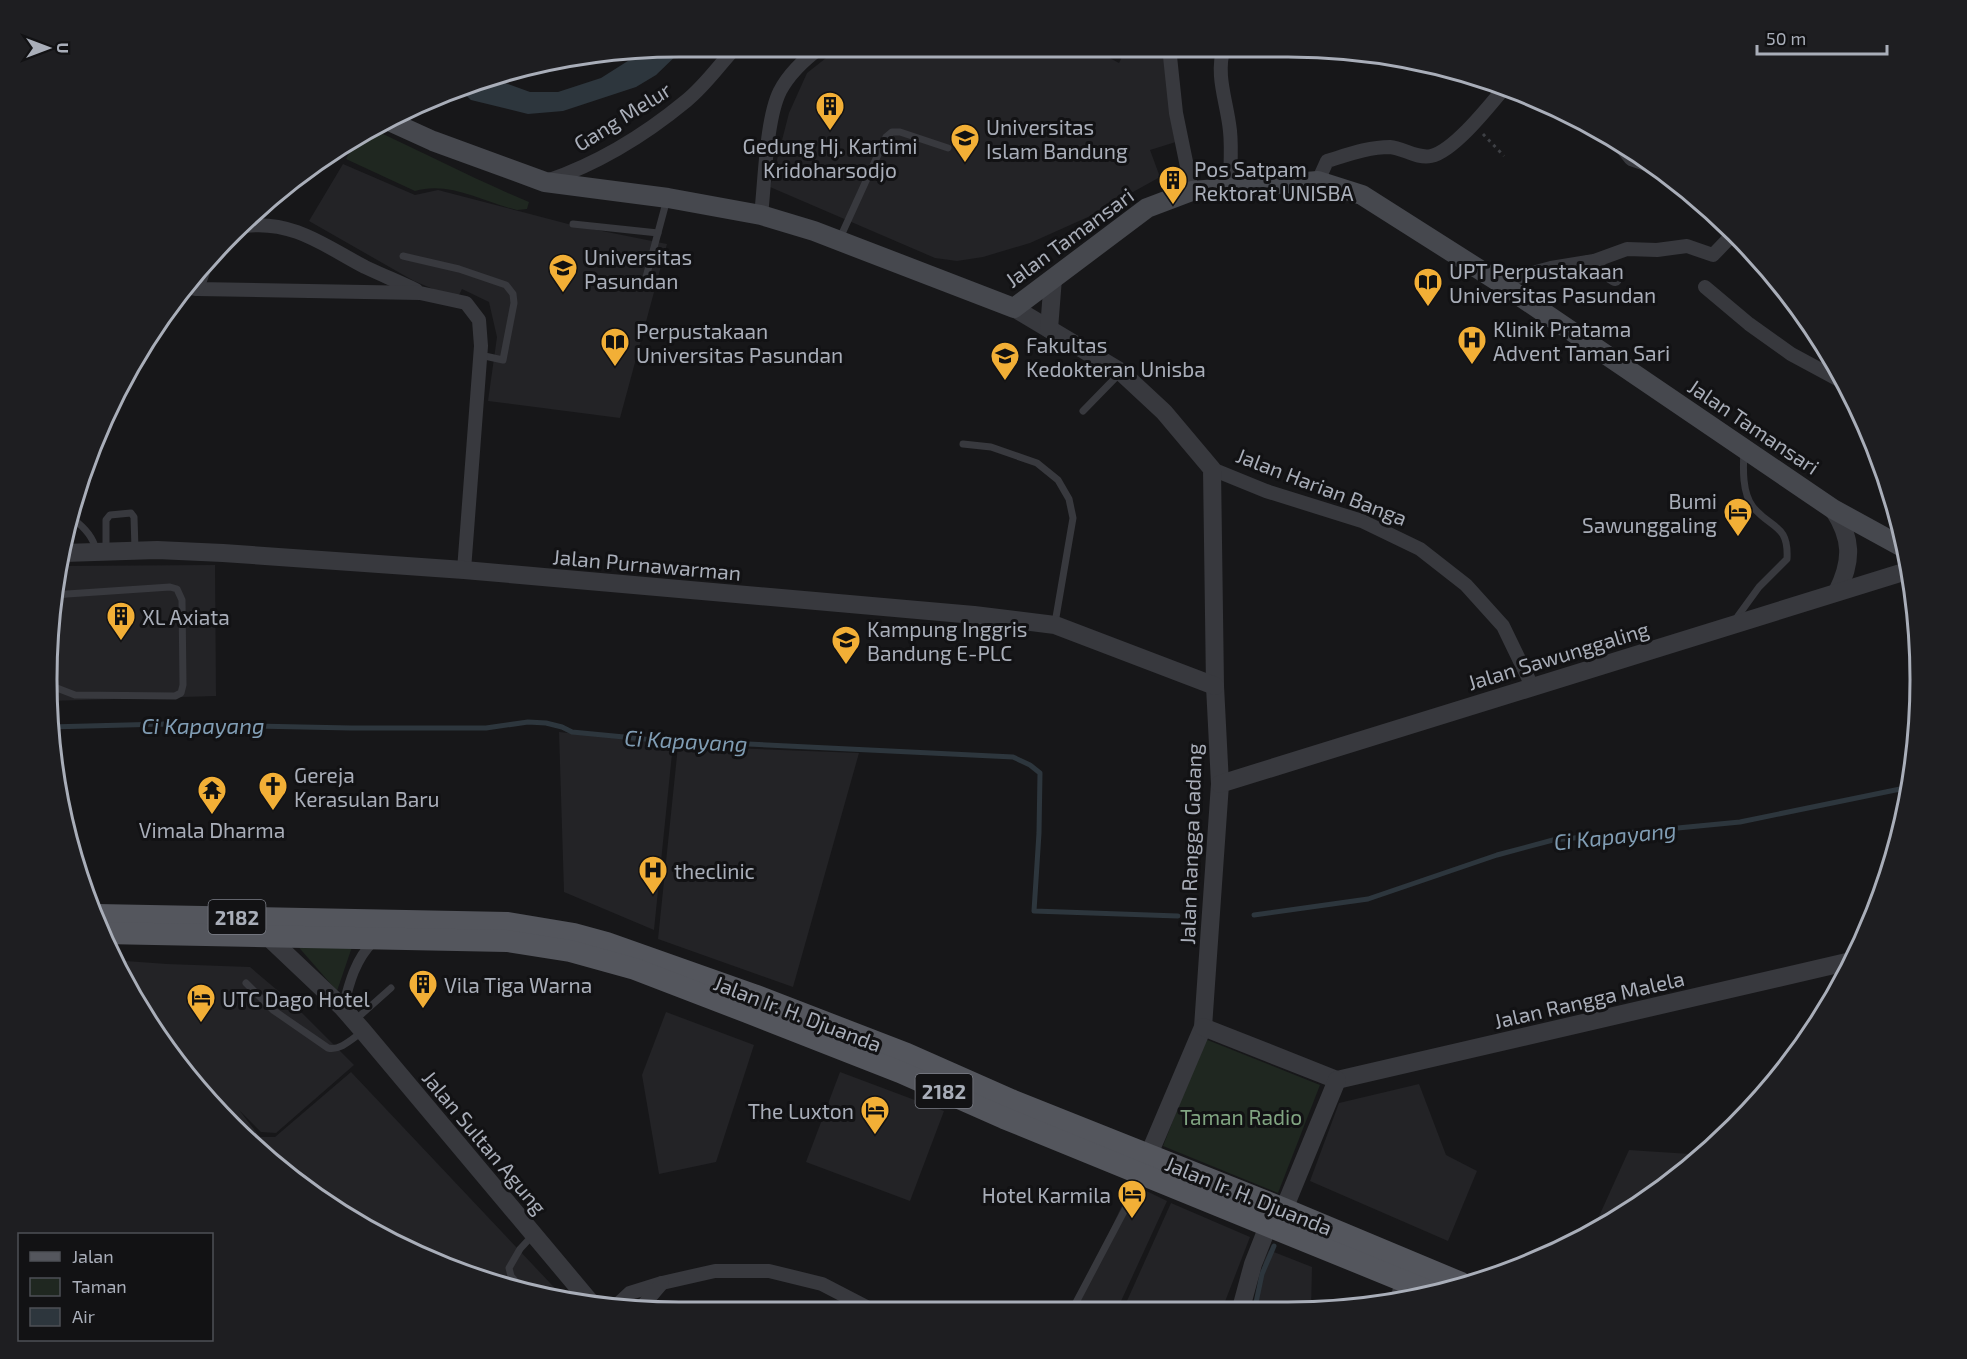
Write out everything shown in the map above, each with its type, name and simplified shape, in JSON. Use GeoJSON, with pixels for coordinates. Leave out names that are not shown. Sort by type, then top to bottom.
{"type":"FeatureCollection","features":[{"type":"Feature","properties":{"kind":"main road","name":"Jalan Tamansari"},"geometry":{"type":"LineString","coordinates":[[398,124],[433,141],[545,182],[668,198],[760,215],[838,240],[1014,308],[1147,208],[1192,191],[1318,181],[1362,195],[1499,282],[1833,509],[1895,543]]}},
{"type":"Feature","properties":{"kind":"main road","name":"Jalan Ir. H. Djuanda"},"geometry":{"type":"LineString","coordinates":[[103,915],[508,923],[572,942],[635,969],[751,1003],[1004,1118],[1284,1209],[1453,1280]]}},
{"type":"Feature","properties":{"kind":"main road","name":"Jalan Ir. H. Djuanda"},"geometry":{"type":"LineString","coordinates":[[111,933],[572,942]]}},
{"type":"Feature","properties":{"kind":"main road","name":"Jalan Ir. H. Djuanda"},"geometry":{"type":"LineString","coordinates":[[1144,1164],[1394,1293]]}},
{"type":"Feature","properties":{"kind":"street","name":"Gang Melur"},"geometry":{"type":"LineString","coordinates":[[545,182],[622,146],[688,100],[726,57]]}},
{"type":"Feature","properties":{"kind":"street"},"geometry":{"type":"LineString","coordinates":[[760,215],[772,115],[780,91],[806,57]]}},
{"type":"Feature","properties":{"kind":"street"},"geometry":{"type":"LineString","coordinates":[[1170,57],[1176,112],[1192,191]]}},
{"type":"Feature","properties":{"kind":"street"},"geometry":{"type":"LineString","coordinates":[[1221,57],[1224,103],[1230,130],[1230,188]]}},
{"type":"Feature","properties":{"kind":"street"},"geometry":{"type":"LineString","coordinates":[[1318,181],[1326,161],[1364,150],[1392,147],[1430,157],[1443,151],[1473,124],[1499,94]]}},
{"type":"Feature","properties":{"kind":"street"},"geometry":{"type":"LineString","coordinates":[[253,226],[274,225],[299,231],[366,267],[420,292],[466,303],[479,320],[480,355],[464,570]]}},
{"type":"Feature","properties":{"kind":"street"},"geometry":{"type":"LineString","coordinates":[[1499,282],[1551,268],[1588,262],[1628,249],[1657,250],[1687,246],[1713,255],[1728,239]]}},
{"type":"Feature","properties":{"kind":"street"},"geometry":{"type":"LineString","coordinates":[[1588,262],[1615,279]]}},
{"type":"Feature","properties":{"kind":"street"},"geometry":{"type":"LineString","coordinates":[[1049,329],[1053,278]]}},
{"type":"Feature","properties":{"kind":"street"},"geometry":{"type":"LineString","coordinates":[[1704,287],[1749,324],[1791,354],[1831,376]]}},
{"type":"Feature","properties":{"kind":"street"},"geometry":{"type":"LineString","coordinates":[[196,288],[420,292]]}},
{"type":"Feature","properties":{"kind":"street","name":"Jalan Harian Banga"},"geometry":{"type":"LineString","coordinates":[[1014,308],[1120,372],[1164,412],[1212,469],[1266,491],[1362,521],[1420,549],[1466,585],[1503,626],[1532,686]]}},
{"type":"Feature","properties":{"kind":"street","name":"Jalan Rangga Gadang"},"geometry":{"type":"LineString","coordinates":[[1144,1164],[1203,1027],[1220,784],[1215,686],[1212,469]]}},
{"type":"Feature","properties":{"kind":"street"},"geometry":{"type":"LineString","coordinates":[[1833,509],[1843,524],[1848,541],[1849,558],[1846,576],[1838,592]]}},
{"type":"Feature","properties":{"kind":"street","name":"Jalan Purnawarman"},"geometry":{"type":"LineString","coordinates":[[70,553],[224,552],[464,570],[974,615],[1055,626],[1215,686]]}},
{"type":"Feature","properties":{"kind":"street","name":"Jalan Sawunggaling"},"geometry":{"type":"LineString","coordinates":[[1220,784],[1901,573]]}},
{"type":"Feature","properties":{"kind":"street","name":"Jalan Sultan Agung"},"geometry":{"type":"LineString","coordinates":[[266,935],[353,1020],[584,1295]]}},
{"type":"Feature","properties":{"kind":"street"},"geometry":{"type":"LineString","coordinates":[[353,1020],[350,980],[360,958],[376,939]]}},
{"type":"Feature","properties":{"kind":"street","name":"Jalan Rangga Malela"},"geometry":{"type":"LineString","coordinates":[[1337,1080],[1842,963]]}},
{"type":"Feature","properties":{"kind":"street"},"geometry":{"type":"LineString","coordinates":[[1203,1027],[1337,1080],[1284,1209]]}},
{"type":"Feature","properties":{"kind":"street"},"geometry":{"type":"LineString","coordinates":[[1243,1302],[1253,1264],[1268,1226]]}},
{"type":"Feature","properties":{"kind":"street"},"geometry":{"type":"LineString","coordinates":[[623,1299],[630,1293],[662,1282],[715,1271],[770,1271],[822,1284],[857,1302]]}},
{"type":"Feature","properties":{"kind":"street"},"geometry":{"type":"LineString","coordinates":[[646,1301],[662,1282]]}},
{"type":"Feature","properties":{"kind":"lane"},"geometry":{"type":"LineString","coordinates":[[838,240],[886,136],[892,132],[900,132],[948,148]]}},
{"type":"Feature","properties":{"kind":"lane"},"geometry":{"type":"LineString","coordinates":[[645,281],[668,198]]}},
{"type":"Feature","properties":{"kind":"lane"},"geometry":{"type":"LineString","coordinates":[[573,224],[658,233]]}},
{"type":"Feature","properties":{"kind":"lane"},"geometry":{"type":"LineString","coordinates":[[403,255],[507,285],[513,294],[514,303],[503,360],[480,355]]}},
{"type":"Feature","properties":{"kind":"lane"},"geometry":{"type":"LineString","coordinates":[[1083,411],[1120,372]]}},
{"type":"Feature","properties":{"kind":"lane"},"geometry":{"type":"LineString","coordinates":[[963,444],[991,447],[1036,463],[1058,480],[1069,499],[1073,518],[1055,626]]}},
{"type":"Feature","properties":{"kind":"lane"},"geometry":{"type":"LineString","coordinates":[[1732,624],[1759,587],[1787,560],[1788,544],[1781,531],[1751,505],[1744,482],[1744,448]]}},
{"type":"Feature","properties":{"kind":"lane"},"geometry":{"type":"LineString","coordinates":[[101,552],[106,520],[110,515],[131,513],[134,517],[135,551]]}},
{"type":"Feature","properties":{"kind":"lane"},"geometry":{"type":"LineString","coordinates":[[77,523],[101,552]]}},
{"type":"Feature","properties":{"kind":"lane"},"geometry":{"type":"LineString","coordinates":[[57,688],[75,695],[175,696],[181,693],[183,684],[182,600],[177,589],[170,587],[63,594]]}},
{"type":"Feature","properties":{"kind":"lane"},"geometry":{"type":"LineString","coordinates":[[246,983],[273,1010],[334,1050],[353,1020],[391,988]]}},
{"type":"Feature","properties":{"kind":"lane"},"geometry":{"type":"LineString","coordinates":[[1076,1302],[1130,1200],[1144,1164]]}},
{"type":"Feature","properties":{"kind":"lane"},"geometry":{"type":"LineString","coordinates":[[514,1280],[509,1268],[520,1249],[533,1235]]}},
{"type":"Feature","properties":{"kind":"path"},"geometry":{"type":"LineString","coordinates":[[1473,124],[1504,156]]}},
{"type":"Feature","properties":{"kind":"shaded area","name":"Universitas Islam Bandung"},"geometry":{"type":"Polygon","coordinates":[[[827,57],[1108,57],[1119,63],[1122,57],[1167,57],[1179,141],[1150,150],[1160,177],[1088,217],[1030,243],[983,257],[957,261],[935,258],[770,187],[789,113],[807,73],[827,57]]]}},
{"type":"Feature","properties":{"kind":"shaded area","name":"Universitas Pasundan"},"geometry":{"type":"Polygon","coordinates":[[[343,164],[415,195],[438,190],[572,225],[667,244],[620,418],[488,401],[497,337],[489,302],[462,289],[457,299],[414,281],[309,221],[343,164]]]}},
{"type":"Feature","properties":{"kind":"shaded area"},"geometry":{"type":"Polygon","coordinates":[[[215,565],[216,696],[58,701],[58,639],[68,566],[215,565]]]}},
{"type":"Feature","properties":{"kind":"shaded area"},"geometry":{"type":"Polygon","coordinates":[[[559,732],[673,744],[654,930],[564,892],[559,732]]]}},
{"type":"Feature","properties":{"kind":"shaded area"},"geometry":{"type":"Polygon","coordinates":[[[678,746],[859,753],[793,987],[658,939],[678,746]]]}},
{"type":"Feature","properties":{"kind":"shaded area"},"geometry":{"type":"Polygon","coordinates":[[[124,961],[250,967],[290,1001],[354,1065],[276,1133],[261,1132],[239,1110],[260,1137],[275,1137],[351,1072],[556,1290],[518,1281],[441,1255],[368,1219],[301,1173],[269,1148],[211,1090],[162,1025],[124,961]]]}},
{"type":"Feature","properties":{"kind":"shaded area"},"geometry":{"type":"Polygon","coordinates":[[[666,1012],[754,1045],[716,1162],[659,1174],[642,1075],[666,1012]]]}},
{"type":"Feature","properties":{"kind":"shaded area","name":"The Luxton"},"geometry":{"type":"Polygon","coordinates":[[[840,1072],[944,1111],[910,1201],[806,1162],[840,1072]]]}},
{"type":"Feature","properties":{"kind":"shaded area"},"geometry":{"type":"Polygon","coordinates":[[[1419,1084],[1446,1155],[1477,1171],[1448,1241],[1310,1181],[1339,1103],[1419,1084]]]}},
{"type":"Feature","properties":{"kind":"shaded area"},"geometry":{"type":"Polygon","coordinates":[[[1629,1150],[1690,1154],[1633,1197],[1597,1220],[1629,1150]]]}},
{"type":"Feature","properties":{"kind":"shaded area"},"geometry":{"type":"Polygon","coordinates":[[[1132,1184],[1167,1201],[1121,1302],[1077,1302],[1132,1184]]]}},
{"type":"Feature","properties":{"kind":"shaded area"},"geometry":{"type":"Polygon","coordinates":[[[1171,1203],[1250,1237],[1225,1302],[1126,1302],[1171,1203]]]}},
{"type":"Feature","properties":{"kind":"shaded area"},"geometry":{"type":"Polygon","coordinates":[[[1269,1250],[1312,1267],[1311,1301],[1254,1302],[1264,1261],[1269,1250]]]}},
{"type":"Feature","properties":{"kind":"green space"},"geometry":{"type":"Polygon","coordinates":[[[381,133],[529,202],[527,209],[517,210],[454,191],[428,189],[415,191],[346,159],[350,152],[381,133]]]}},
{"type":"Feature","properties":{"kind":"green space"},"geometry":{"type":"Polygon","coordinates":[[[295,943],[353,944],[337,991],[295,943]]]}},
{"type":"Feature","properties":{"kind":"green space","name":"Taman Radio"},"geometry":{"type":"Polygon","coordinates":[[[1205,1039],[1320,1085],[1278,1193],[1163,1146],[1205,1039]]]}},
{"type":"Feature","properties":{"kind":"water"},"geometry":{"type":"Polygon","coordinates":[[[675,57],[656,75],[636,87],[563,111],[528,114],[471,100],[466,95],[504,82],[530,92],[558,92],[601,78],[631,59],[675,57]]]}},
{"type":"Feature","properties":{"kind":"waterway","name":"Ci Kapayang"},"geometry":{"type":"LineString","coordinates":[[59,727],[164,724],[486,728],[528,722],[546,723],[572,732],[645,739],[1013,757],[1040,773],[1034,911],[1178,916]]}},
{"type":"Feature","properties":{"kind":"waterway","name":"Ci Kapayang"},"geometry":{"type":"LineString","coordinates":[[1254,915],[1368,899],[1497,855],[1553,840],[1740,822],[1900,789]]}},
{"type":"Feature","properties":{"kind":"waterway"},"geometry":{"type":"LineString","coordinates":[[1256,1302],[1262,1274],[1274,1246]]}},
{"type":"Feature","properties":{"kind":"place","name":"Gedung Hj. Kartimi Kridoharsodjo"},"geometry":{"type":"Point","coordinates":[830,132]}},
{"type":"Feature","properties":{"kind":"place","name":"Universitas Islam Bandung"},"geometry":{"type":"Point","coordinates":[965,164]}},
{"type":"Feature","properties":{"kind":"place","name":"Pos Satpam Rektorat UNISBA"},"geometry":{"type":"Point","coordinates":[1173,206]}},
{"type":"Feature","properties":{"kind":"place","name":"Universitas Pasundan"},"geometry":{"type":"Point","coordinates":[563,294]}},
{"type":"Feature","properties":{"kind":"place","name":"UPT Perpustakaan Universitas Pasundan"},"geometry":{"type":"Point","coordinates":[1428,308]}},
{"type":"Feature","properties":{"kind":"place","name":"Klinik Pratama Advent Taman Sari"},"geometry":{"type":"Point","coordinates":[1472,366]}},
{"type":"Feature","properties":{"kind":"place","name":"Perpustakaan Universitas Pasundan"},"geometry":{"type":"Point","coordinates":[615,368]}},
{"type":"Feature","properties":{"kind":"place","name":"Fakultas Kedokteran Unisba"},"geometry":{"type":"Point","coordinates":[1005,382]}},
{"type":"Feature","properties":{"kind":"place","name":"Bumi Sawunggaling"},"geometry":{"type":"Point","coordinates":[1738,538]}},
{"type":"Feature","properties":{"kind":"place","name":"XL Axiata"},"geometry":{"type":"Point","coordinates":[121,642]}},
{"type":"Feature","properties":{"kind":"place","name":"Kampung Inggris Bandung E-PLC"},"geometry":{"type":"Point","coordinates":[846,666]}},
{"type":"Feature","properties":{"kind":"place","name":"Gereja Kerasulan Baru"},"geometry":{"type":"Point","coordinates":[273,812]}},
{"type":"Feature","properties":{"kind":"place","name":"Vimala Dharma"},"geometry":{"type":"Point","coordinates":[212,816]}},
{"type":"Feature","properties":{"kind":"place","name":"theclinic"},"geometry":{"type":"Point","coordinates":[653,896]}},
{"type":"Feature","properties":{"kind":"place","name":"Vila Tiga Warna"},"geometry":{"type":"Point","coordinates":[423,1010]}},
{"type":"Feature","properties":{"kind":"place","name":"UTC Dago Hotel"},"geometry":{"type":"Point","coordinates":[201,1024]}},
{"type":"Feature","properties":{"kind":"place","name":"The Luxton"},"geometry":{"type":"Point","coordinates":[875,1136]}},
{"type":"Feature","properties":{"kind":"place","name":"Hotel Karmila"},"geometry":{"type":"Point","coordinates":[1132,1220]}}]}
